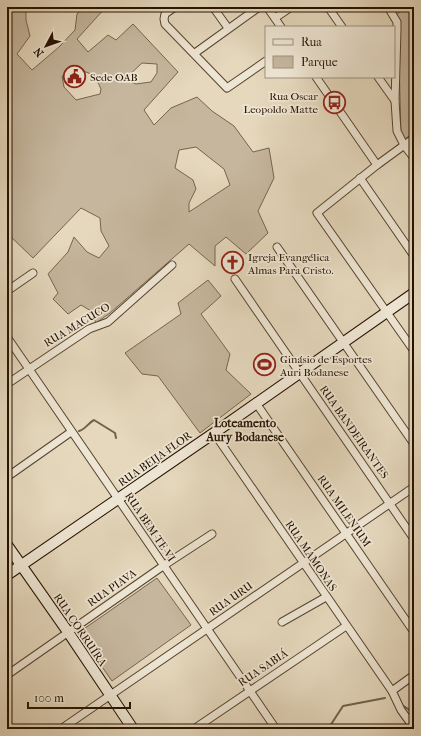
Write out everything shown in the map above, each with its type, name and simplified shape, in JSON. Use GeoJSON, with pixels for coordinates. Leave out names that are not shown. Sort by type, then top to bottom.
{"type":"FeatureCollection","features":[{"type":"Feature","properties":{"kind":"street"},"geometry":{"type":"LineString","coordinates":[[213,7],[228,28]]}},
{"type":"Feature","properties":{"kind":"street"},"geometry":{"type":"LineString","coordinates":[[195,53],[258,7]]}},
{"type":"Feature","properties":{"kind":"street"},"geometry":{"type":"LineString","coordinates":[[267,7],[280,26]]}},
{"type":"Feature","properties":{"kind":"street"},"geometry":{"type":"LineString","coordinates":[[275,18],[291,7]]}},
{"type":"Feature","properties":{"kind":"street"},"geometry":{"type":"LineString","coordinates":[[328,7],[341,26]]}},
{"type":"Feature","properties":{"kind":"street"},"geometry":{"type":"LineString","coordinates":[[388,7],[397,22],[395,101],[398,132],[414,158]]}},
{"type":"Feature","properties":{"kind":"street"},"geometry":{"type":"LineString","coordinates":[[172,9],[164,19],[165,24],[195,53],[227,88],[265,62]]}},
{"type":"Feature","properties":{"kind":"street"},"geometry":{"type":"LineString","coordinates":[[317,78],[377,165]]}},
{"type":"Feature","properties":{"kind":"street"},"geometry":{"type":"LineString","coordinates":[[379,78],[395,101]]}},
{"type":"Feature","properties":{"kind":"street"},"geometry":{"type":"LineString","coordinates":[[414,138],[404,144],[317,212],[414,351]]}},
{"type":"Feature","properties":{"kind":"street"},"geometry":{"type":"LineString","coordinates":[[360,178],[414,256]]}},
{"type":"Feature","properties":{"kind":"street"},"geometry":{"type":"LineString","coordinates":[[277,246],[342,343],[414,444]]}},
{"type":"Feature","properties":{"kind":"street","name":"RUA MACUCO"},"geometry":{"type":"LineString","coordinates":[[7,384],[89,329],[108,322],[172,265]]}},
{"type":"Feature","properties":{"kind":"street"},"geometry":{"type":"LineString","coordinates":[[7,291],[33,273]]}},
{"type":"Feature","properties":{"kind":"street","name":"RUA BANDEIRANTES"},"geometry":{"type":"LineString","coordinates":[[235,279],[414,539]]}},
{"type":"Feature","properties":{"kind":"street","name":"RUA BEIJA-FLOR"},"geometry":{"type":"LineString","coordinates":[[7,575],[256,404],[414,293]]}},
{"type":"Feature","properties":{"kind":"street","name":"RUA BEM-TE-VI"},"geometry":{"type":"LineString","coordinates":[[7,337],[276,729]]}},
{"type":"Feature","properties":{"kind":"street","name":"RUA MILENIUM"},"geometry":{"type":"LineString","coordinates":[[256,404],[414,632]]}},
{"type":"Feature","properties":{"kind":"street"},"geometry":{"type":"LineString","coordinates":[[7,477],[71,432]]}},
{"type":"Feature","properties":{"kind":"street","name":"RUA MAMONAS"},"geometry":{"type":"LineString","coordinates":[[214,433],[392,691],[401,710],[414,728]]}},
{"type":"Feature","properties":{"kind":"street","name":"RUA URU"},"geometry":{"type":"LineString","coordinates":[[61,729],[414,487]]}},
{"type":"Feature","properties":{"kind":"street","name":"RUA PIAVA"},"geometry":{"type":"LineString","coordinates":[[7,675],[163,566],[212,534]]}},
{"type":"Feature","properties":{"kind":"street","name":"RUA CORRUÍRA"},"geometry":{"type":"LineString","coordinates":[[7,545],[133,729]]}},
{"type":"Feature","properties":{"kind":"street"},"geometry":{"type":"LineString","coordinates":[[282,622],[326,597]]}},
{"type":"Feature","properties":{"kind":"street","name":"RUA SABIÁ"},"geometry":{"type":"LineString","coordinates":[[194,729],[249,690],[346,626]]}},
{"type":"Feature","properties":{"kind":"street"},"geometry":{"type":"LineString","coordinates":[[392,691],[414,675]]}},
{"type":"Feature","properties":{"kind":"green space"},"geometry":{"type":"Polygon","coordinates":[[[24,7],[30,7],[26,11],[26,20],[30,36],[17,54],[32,70],[59,47],[75,30],[77,14],[81,10],[86,11],[92,7],[106,7],[77,39],[88,52],[108,35],[116,40],[133,24],[178,72],[144,110],[154,125],[171,108],[197,97],[212,111],[234,126],[253,152],[269,148],[274,178],[258,211],[268,233],[246,254],[226,237],[215,246],[215,266],[189,244],[110,313],[96,323],[91,311],[81,305],[68,314],[53,299],[58,293],[48,274],[68,252],[74,237],[87,252],[99,258],[109,246],[101,231],[100,218],[81,208],[33,258],[10,236],[7,238],[7,32],[10,29],[7,26],[7,9],[20,10],[24,7]],[[142,63],[125,79],[136,84],[151,82],[157,73],[157,64],[142,63]],[[78,70],[62,76],[64,87],[76,100],[100,94],[101,89],[95,78],[87,72],[78,70]],[[196,147],[179,150],[175,168],[193,180],[196,189],[189,203],[189,212],[230,185],[224,169],[196,147]]]}},
{"type":"Feature","properties":{"kind":"green space"},"geometry":{"type":"Polygon","coordinates":[[[406,7],[414,7],[414,132],[405,139],[401,135],[398,18],[396,15],[406,7]]]}},
{"type":"Feature","properties":{"kind":"green space"},"geometry":{"type":"Polygon","coordinates":[[[208,280],[221,296],[201,314],[230,354],[226,370],[251,394],[200,433],[158,376],[142,374],[125,353],[181,314],[178,303],[208,280]]]}},
{"type":"Feature","properties":{"kind":"green space"},"geometry":{"type":"Polygon","coordinates":[[[157,578],[191,625],[112,681],[78,633],[157,578]]]}},
{"type":"Feature","properties":{"kind":"waterway"},"geometry":{"type":"LineString","coordinates":[[79,431],[94,420],[115,433],[116,438]]}},
{"type":"Feature","properties":{"kind":"waterway"},"geometry":{"type":"LineString","coordinates":[[328,729],[343,706],[385,698]]}},
{"type":"Feature","properties":{"kind":"waterway"},"geometry":{"type":"LineString","coordinates":[[402,705],[414,713]]}},
{"type":"Feature","properties":{"kind":"place","name":"Sede OAB"},"geometry":{"type":"Point","coordinates":[74,77]}},
{"type":"Feature","properties":{"kind":"place","name":"Rua Oscar Leopoldo Matte"},"geometry":{"type":"Point","coordinates":[334,102]}},
{"type":"Feature","properties":{"kind":"place","name":"Igreja Evangélica Almas Para Cristo."},"geometry":{"type":"Point","coordinates":[233,263]}},
{"type":"Feature","properties":{"kind":"place","name":"Ginásio de Esportes Auri Bodanese"},"geometry":{"type":"Point","coordinates":[265,365]}},
{"type":"Feature","properties":{"kind":"district","name":"Loteamento Aury Bodanese"},"geometry":{"type":"Point","coordinates":[245,430]}}]}
